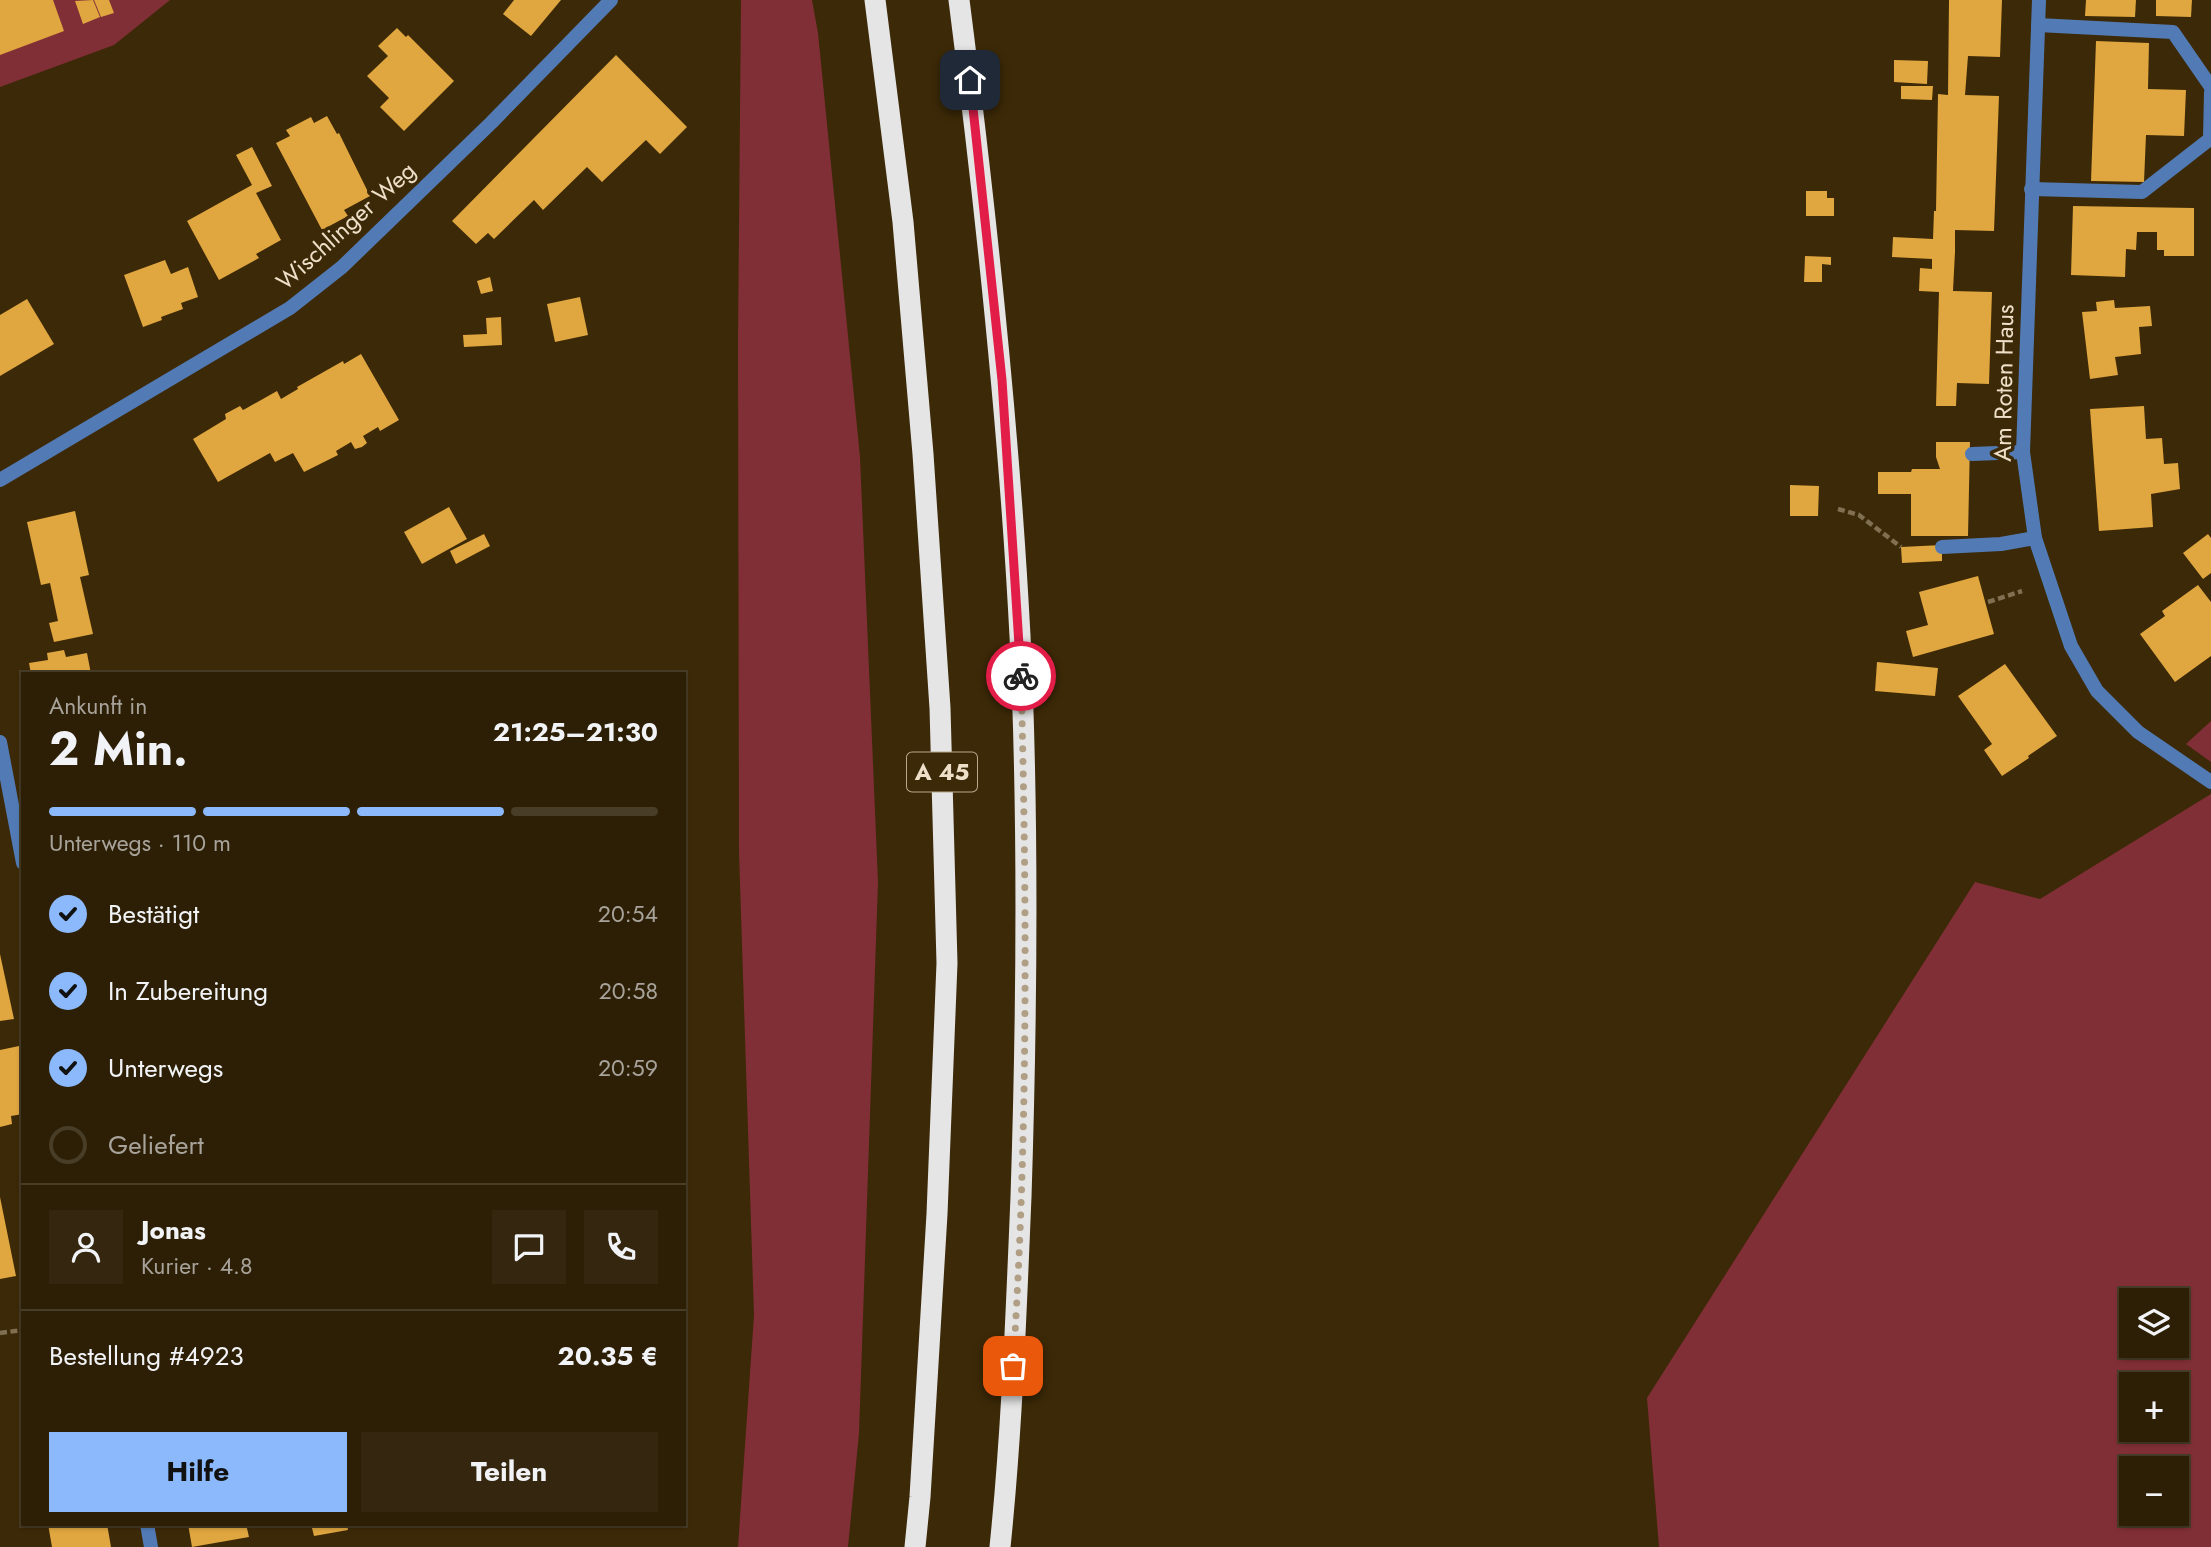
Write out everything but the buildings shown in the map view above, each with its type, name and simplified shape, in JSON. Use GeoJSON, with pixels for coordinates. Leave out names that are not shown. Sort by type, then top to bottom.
{"type":"FeatureCollection","features":[{"type":"Feature","properties":{"kind":"highway","name":"A 45"},"geometry":{"type":"LineString","coordinates":[[875,0],[903,222],[923,454],[940,708],[947,963],[937,1214],[915,1547]]}},
{"type":"Feature","properties":{"kind":"highway"},"geometry":{"type":"LineString","coordinates":[[960,0],[1002,380],[1020,638],[1026,897],[1024,1109],[1017,1312],[1000,1547]]}},
{"type":"Feature","properties":{"kind":"street","name":"Wischlinger Weg"},"geometry":{"type":"LineString","coordinates":[[0,480],[290,308],[342,267],[492,122],[611,0]]}},
{"type":"Feature","properties":{"kind":"street","name":"Am Roten Haus"},"geometry":{"type":"LineString","coordinates":[[2039,0],[2023,452],[2035,538],[2071,646],[2097,691],[2138,733],[2211,782]]}},
{"type":"Feature","properties":{"kind":"street"},"geometry":{"type":"LineString","coordinates":[[2038,25],[2173,32],[2211,87]]}},
{"type":"Feature","properties":{"kind":"street"},"geometry":{"type":"LineString","coordinates":[[2031,189],[2142,192],[2210,139],[2211,92]]}},
{"type":"Feature","properties":{"kind":"street"},"geometry":{"type":"LineString","coordinates":[[1972,454],[2023,452]]}},
{"type":"Feature","properties":{"kind":"street"},"geometry":{"type":"LineString","coordinates":[[1942,547],[2001,544],[2035,538]]}},
{"type":"Feature","properties":{"kind":"street"},"geometry":{"type":"LineString","coordinates":[[0,743],[21,853]]}},
{"type":"Feature","properties":{"kind":"street"},"geometry":{"type":"LineString","coordinates":[[147,1526],[151,1547]]}},
{"type":"Feature","properties":{"kind":"path"},"geometry":{"type":"LineString","coordinates":[[1838,509],[1859,515],[1902,547]]}},
{"type":"Feature","properties":{"kind":"path"},"geometry":{"type":"LineString","coordinates":[[1988,603],[2022,591]]}},
{"type":"Feature","properties":{"kind":"path"},"geometry":{"type":"LineString","coordinates":[[0,1333],[21,1330]]}},
{"type":"Feature","properties":{"kind":"shaded area"},"geometry":{"type":"Polygon","coordinates":[[[0,0],[170,0],[114,45],[0,87],[0,0]]]}},
{"type":"Feature","properties":{"kind":"shaded area"},"geometry":{"type":"Polygon","coordinates":[[[741,0],[812,0],[818,33],[860,457],[878,882],[859,1433],[848,1547],[738,1547],[754,1315],[739,852],[738,342],[741,0]]]}},
{"type":"Feature","properties":{"kind":"shaded area"},"geometry":{"type":"Polygon","coordinates":[[[2211,721],[2211,762],[2186,744],[2211,721]]]}},
{"type":"Feature","properties":{"kind":"shaded area"},"geometry":{"type":"Polygon","coordinates":[[[2211,794],[2211,1547],[1659,1547],[1647,1398],[1975,882],[2040,899],[2211,794]]]}},
{"type":"Feature","properties":{"kind":"way so far"},"geometry":{"type":"LineString","coordinates":[[1013,1366],[1024,1109],[1026,897],[1021,676]]}},
{"type":"Feature","properties":{"kind":"route"},"geometry":{"type":"LineString","coordinates":[[970,80],[1002,380],[1021,676]]}}]}
